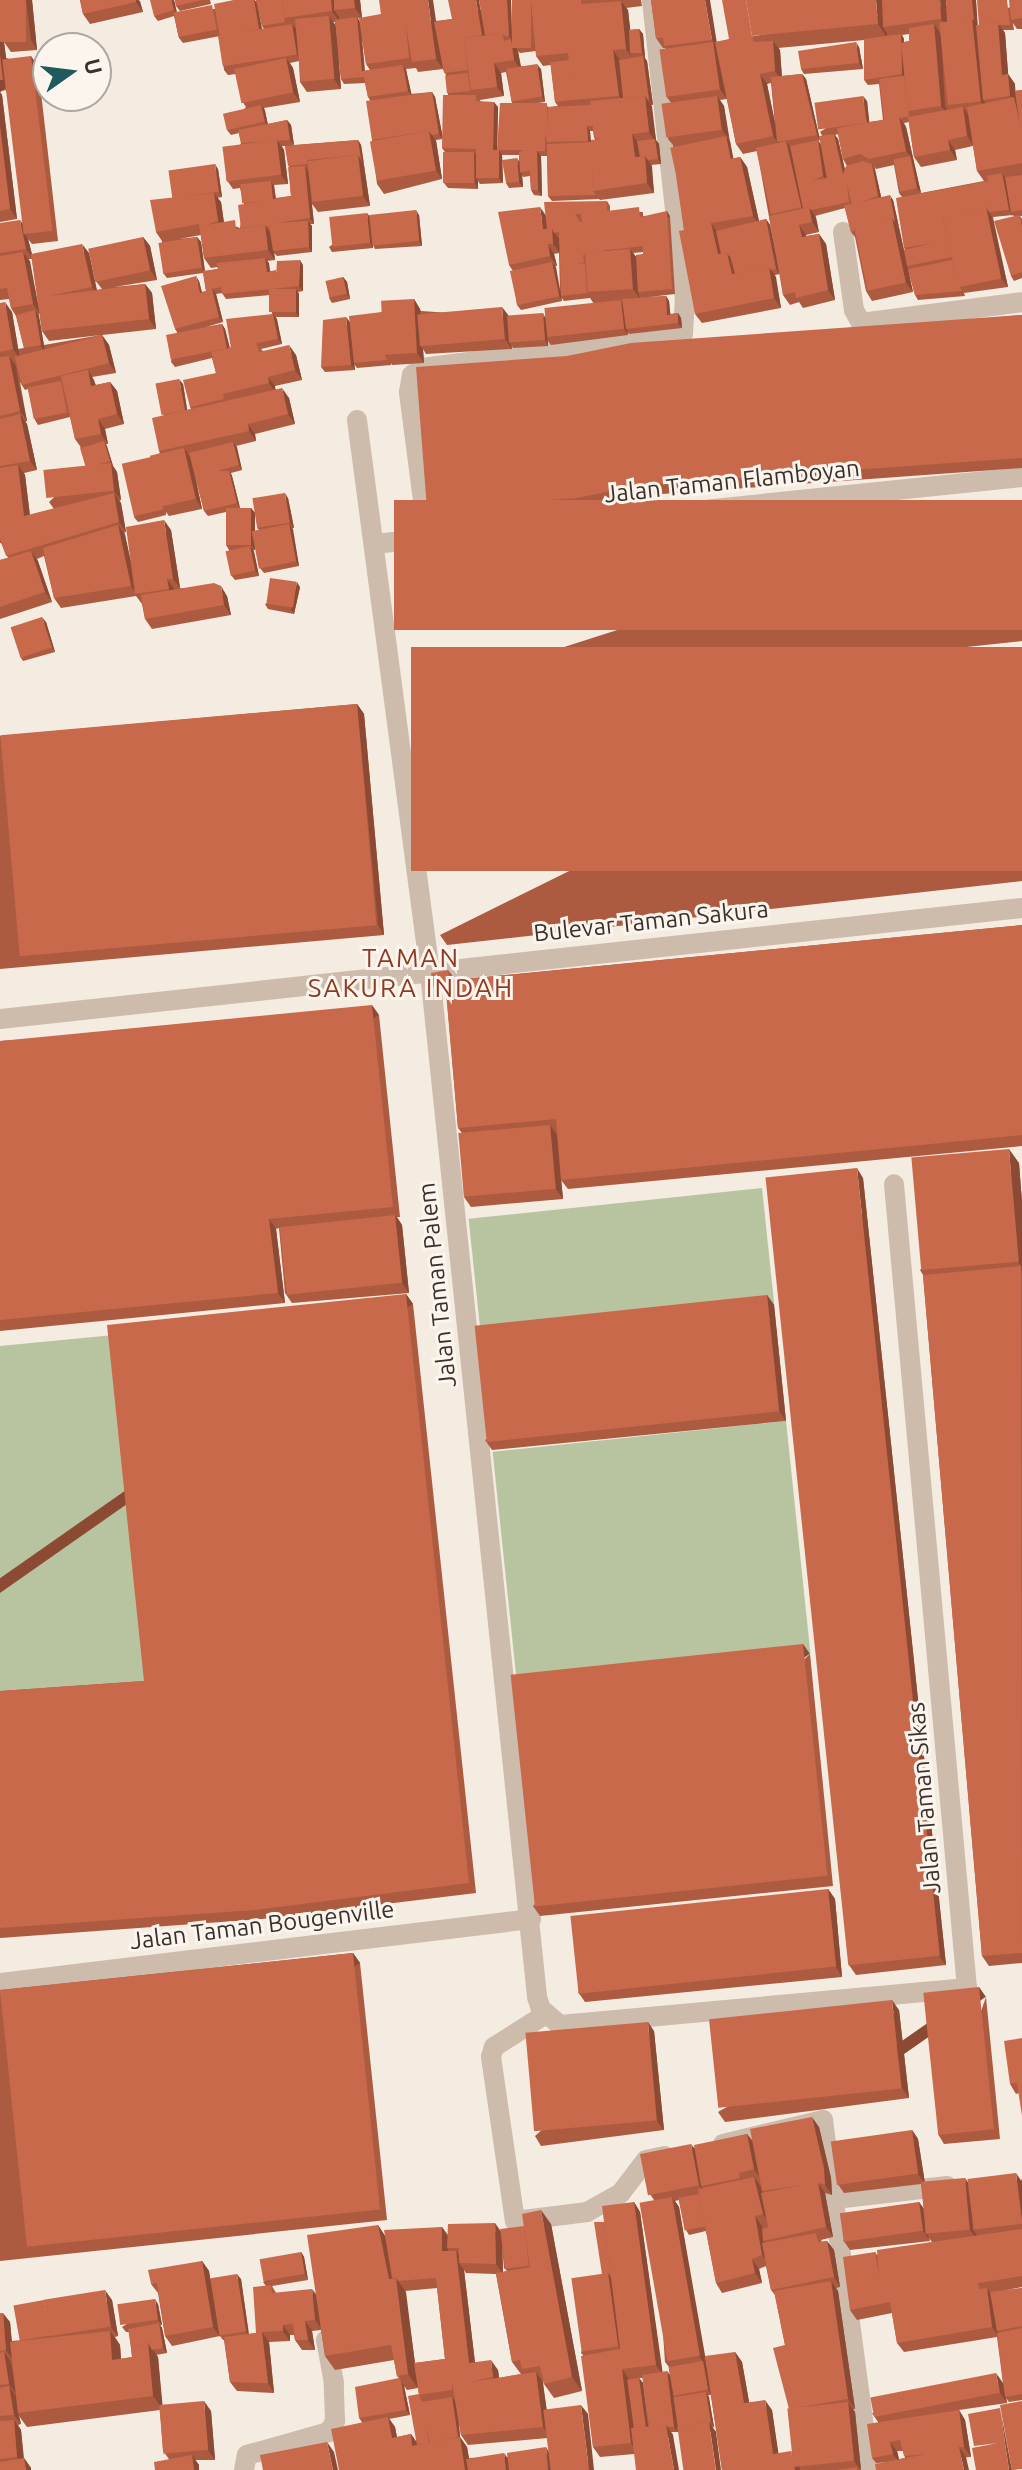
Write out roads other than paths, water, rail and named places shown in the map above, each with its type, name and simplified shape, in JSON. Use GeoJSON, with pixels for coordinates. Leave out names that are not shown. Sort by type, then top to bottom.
{"type":"FeatureCollection","features":[{"type":"Feature","properties":{"kind":"street"},"geometry":{"type":"LineString","coordinates":[[438,538],[409,392],[412,375],[422,368],[683,334],[685,300],[652,0]]}},
{"type":"Feature","properties":{"kind":"street"},"geometry":{"type":"LineString","coordinates":[[843,232],[854,310],[861,323],[1022,302]]}},
{"type":"Feature","properties":{"kind":"street","name":"Jalan Taman Palem"},"geometry":{"type":"LineString","coordinates":[[357,420],[430,973],[537,1997],[548,2016]]}},
{"type":"Feature","properties":{"kind":"street","name":"Jalan Taman Flamboyan"},"geometry":{"type":"LineString","coordinates":[[374,544],[1022,477]]}},
{"type":"Feature","properties":{"kind":"street","name":"Bulevar Taman Sakura"},"geometry":{"type":"LineString","coordinates":[[0,1019],[1022,908]]}},
{"type":"Feature","properties":{"kind":"street","name":"Jalan Taman Sikas"},"geometry":{"type":"LineString","coordinates":[[548,2016],[576,2026],[967,1988],[894,1184]]}},
{"type":"Feature","properties":{"kind":"street","name":"Jalan Taman Bougenville"},"geometry":{"type":"LineString","coordinates":[[0,1983],[531,1919]]}},
{"type":"Feature","properties":{"kind":"street"},"geometry":{"type":"LineString","coordinates":[[515,2221],[491,2057],[494,2047],[548,2016]]}},
{"type":"Feature","properties":{"kind":"street"},"geometry":{"type":"LineString","coordinates":[[489,2225],[587,2212],[620,2194],[646,2160],[823,2120],[870,2470]]}},
{"type":"Feature","properties":{"kind":"street"},"geometry":{"type":"LineString","coordinates":[[835,2199],[963,2184]]}},
{"type":"Feature","properties":{"kind":"street"},"geometry":{"type":"LineString","coordinates":[[244,2466],[247,2455],[329,2432],[335,2421],[334,2383],[323,2316]]}},
{"type":"Feature","properties":{"kind":"district","name":"TAMAN SAKURA INDAH"},"geometry":{"type":"Point","coordinates":[411,973]}}]}
